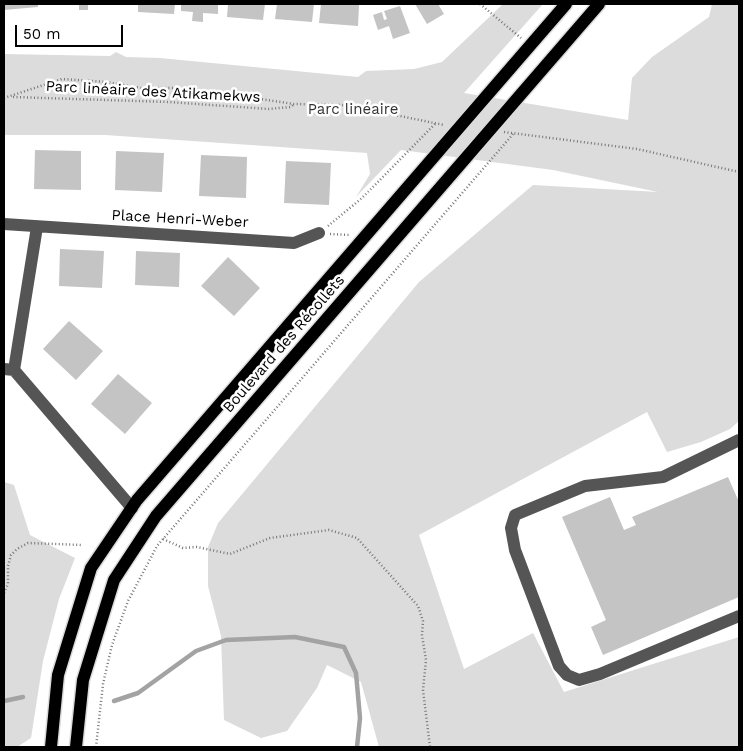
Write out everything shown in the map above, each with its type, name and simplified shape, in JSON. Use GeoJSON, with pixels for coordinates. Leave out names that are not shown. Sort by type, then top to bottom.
{"type":"FeatureCollection","features":[{"type":"Feature","properties":{"kind":"main road","name":"Boulevard des Récollets"},"geometry":{"type":"LineString","coordinates":[[50,747],[58,675],[91,568],[132,508],[566,4]]}},
{"type":"Feature","properties":{"kind":"main road","name":"Boulevard des Récollets"},"geometry":{"type":"LineString","coordinates":[[76,747],[83,680],[114,580],[156,516],[599,4]]}},
{"type":"Feature","properties":{"kind":"street","name":"Place Henri-Weber"},"geometry":{"type":"LineString","coordinates":[[4,224],[294,243],[319,233]]}},
{"type":"Feature","properties":{"kind":"street"},"geometry":{"type":"LineString","coordinates":[[37,227],[9,370],[132,508]]}},
{"type":"Feature","properties":{"kind":"street"},"geometry":{"type":"LineString","coordinates":[[739,440],[663,477],[585,486],[515,515],[511,528],[515,550],[559,666],[567,675],[579,680],[600,674],[739,616]]}},
{"type":"Feature","properties":{"kind":"path"},"geometry":{"type":"LineString","coordinates":[[480,4],[530,46]]}},
{"type":"Feature","properties":{"kind":"path","name":"Parc linéaire des Atikamekws"},"geometry":{"type":"LineString","coordinates":[[4,98],[62,79],[106,82],[141,88],[185,88],[294,104],[346,105],[447,125]]}},
{"type":"Feature","properties":{"kind":"path","name":"Parc linéaire des Atikamekws"},"geometry":{"type":"LineString","coordinates":[[9,96],[170,102],[268,109],[291,107],[294,104]]}},
{"type":"Feature","properties":{"kind":"path"},"geometry":{"type":"LineString","coordinates":[[319,233],[362,198],[436,123]]}},
{"type":"Feature","properties":{"kind":"path"},"geometry":{"type":"LineString","coordinates":[[510,132],[637,149],[739,172]]}},
{"type":"Feature","properties":{"kind":"path"},"geometry":{"type":"LineString","coordinates":[[96,747],[103,684],[112,645],[128,601],[162,539],[514,133]]}},
{"type":"Feature","properties":{"kind":"path"},"geometry":{"type":"LineString","coordinates":[[319,233],[365,236]]}},
{"type":"Feature","properties":{"kind":"path"},"geometry":{"type":"LineString","coordinates":[[162,539],[184,548],[197,547],[230,554],[270,538],[329,530],[357,538],[418,606],[423,621],[422,635],[426,660],[423,690],[430,747]]}},
{"type":"Feature","properties":{"kind":"path"},"geometry":{"type":"LineString","coordinates":[[4,593],[8,584],[8,566],[11,555],[23,546],[28,543],[84,544]]}},
{"type":"Feature","properties":{"kind":"green space","name":"Parc linéaire"},"geometry":{"type":"Polygon","coordinates":[[[503,4],[543,4],[464,93],[628,120],[632,78],[652,57],[709,17],[712,4],[739,4],[739,421],[730,429],[701,442],[667,452],[647,412],[419,535],[464,669],[533,633],[564,692],[739,637],[739,747],[379,747],[361,682],[327,665],[317,688],[287,731],[261,738],[224,720],[221,636],[208,586],[208,547],[218,523],[419,282],[533,185],[658,192],[553,170],[401,150],[356,197],[370,174],[367,153],[105,135],[4,135],[4,54],[110,56],[116,52],[126,57],[160,58],[358,77],[366,71],[414,69],[442,62],[503,4]]]}},
{"type":"Feature","properties":{"kind":"green space"},"geometry":{"type":"Polygon","coordinates":[[[4,482],[14,485],[30,535],[75,558],[59,599],[43,661],[31,738],[17,747],[4,747],[4,482]]]}},
{"type":"Feature","properties":{"kind":"building"},"geometry":{"type":"Polygon","coordinates":[[[4,4],[38,4],[38,7],[4,10],[4,4]]]}},
{"type":"Feature","properties":{"kind":"building"},"geometry":{"type":"Polygon","coordinates":[[[79,4],[88,4],[88,10],[79,10],[79,4]]]}},
{"type":"Feature","properties":{"kind":"building"},"geometry":{"type":"Polygon","coordinates":[[[138,4],[175,4],[174,14],[138,12],[138,4]]]}},
{"type":"Feature","properties":{"kind":"building"},"geometry":{"type":"Polygon","coordinates":[[[181,4],[218,4],[218,14],[203,13],[203,22],[192,21],[193,12],[181,11],[181,4]]]}},
{"type":"Feature","properties":{"kind":"building"},"geometry":{"type":"Polygon","coordinates":[[[228,4],[265,4],[263,20],[227,17],[228,4]]]}},
{"type":"Feature","properties":{"kind":"building"},"geometry":{"type":"Polygon","coordinates":[[[277,4],[314,4],[312,22],[275,19],[277,4]]]}},
{"type":"Feature","properties":{"kind":"building"},"geometry":{"type":"Polygon","coordinates":[[[321,4],[359,5],[358,26],[319,23],[321,4]]]}},
{"type":"Feature","properties":{"kind":"building"},"geometry":{"type":"Polygon","coordinates":[[[415,4],[438,4],[444,14],[427,24],[415,4]]]}},
{"type":"Feature","properties":{"kind":"building"},"geometry":{"type":"Polygon","coordinates":[[[400,6],[410,33],[393,39],[389,26],[378,30],[373,15],[382,12],[384,20],[387,19],[384,11],[400,6]]]}},
{"type":"Feature","properties":{"kind":"building"},"geometry":{"type":"Polygon","coordinates":[[[35,150],[81,151],[81,190],[34,189],[35,150]]]}},
{"type":"Feature","properties":{"kind":"building"},"geometry":{"type":"Polygon","coordinates":[[[116,151],[164,153],[162,192],[115,190],[116,151]]]}},
{"type":"Feature","properties":{"kind":"building"},"geometry":{"type":"Polygon","coordinates":[[[201,155],[247,157],[246,198],[199,196],[201,155]]]}},
{"type":"Feature","properties":{"kind":"building"},"geometry":{"type":"Polygon","coordinates":[[[286,161],[331,163],[329,205],[284,203],[286,161]]]}},
{"type":"Feature","properties":{"kind":"building"},"geometry":{"type":"Polygon","coordinates":[[[60,249],[104,251],[102,288],[59,286],[60,249]]]}},
{"type":"Feature","properties":{"kind":"building"},"geometry":{"type":"Polygon","coordinates":[[[136,251],[180,253],[179,287],[135,285],[136,251]]]}},
{"type":"Feature","properties":{"kind":"building"},"geometry":{"type":"Polygon","coordinates":[[[228,257],[260,288],[234,316],[201,286],[228,257]]]}},
{"type":"Feature","properties":{"kind":"building"},"geometry":{"type":"Polygon","coordinates":[[[69,321],[103,351],[76,380],[43,349],[69,321]]]}},
{"type":"Feature","properties":{"kind":"building"},"geometry":{"type":"Polygon","coordinates":[[[118,374],[152,403],[125,434],[91,404],[118,374]]]}},
{"type":"Feature","properties":{"kind":"building"},"geometry":{"type":"Polygon","coordinates":[[[728,477],[739,502],[739,597],[603,655],[591,627],[606,620],[562,517],[610,497],[624,530],[636,525],[632,517],[728,477]]]}},
{"type":"Feature","properties":{"kind":"waterway"},"geometry":{"type":"LineString","coordinates":[[114,701],[138,693],[196,651],[226,640],[295,637],[344,647],[356,673],[360,718],[357,747]]}},
{"type":"Feature","properties":{"kind":"waterway"},"geometry":{"type":"LineString","coordinates":[[4,701],[23,697]]}}]}
